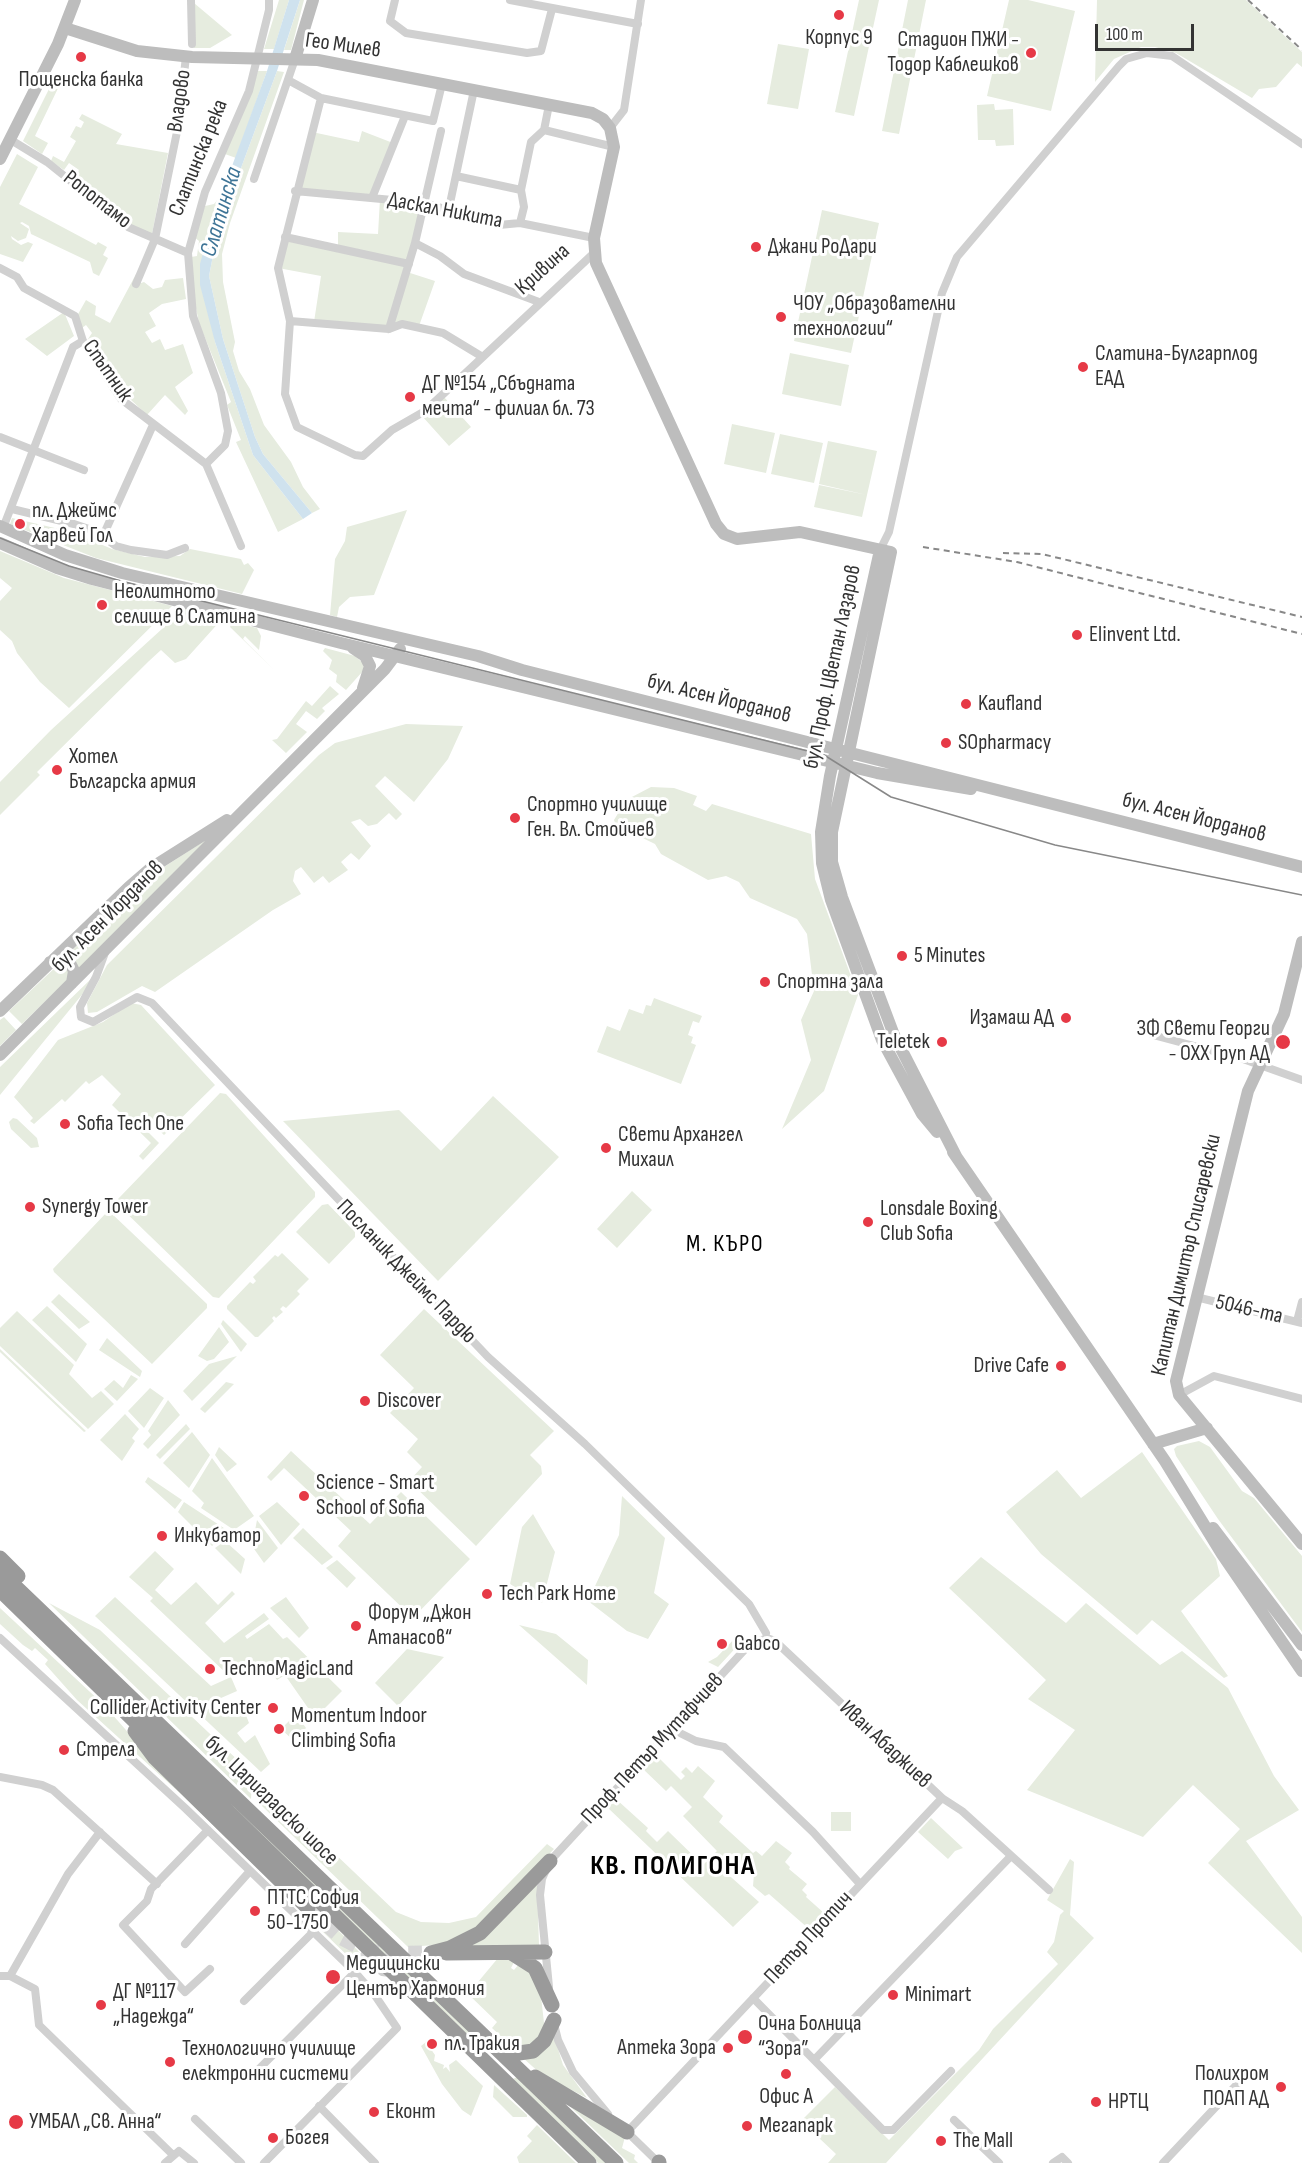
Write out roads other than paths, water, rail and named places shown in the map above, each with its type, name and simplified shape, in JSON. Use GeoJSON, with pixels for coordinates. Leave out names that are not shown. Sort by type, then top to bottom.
{"type":"FeatureCollection","features":[{"type":"Feature","properties":{"kind":"highway"},"geometry":{"type":"LineString","coordinates":[[0,1558],[54,1614],[66,1645]]}},
{"type":"Feature","properties":{"kind":"highway","name":"бул. Цариградско шосе"},"geometry":{"type":"LineString","coordinates":[[0,1572],[110,1697],[590,2163]]}},
{"type":"Feature","properties":{"kind":"highway","name":"бул. Цариградско шосе"},"geometry":{"type":"LineString","coordinates":[[0,1590],[66,1645],[616,2163]]}},
{"type":"Feature","properties":{"kind":"highway"},"geometry":{"type":"LineString","coordinates":[[0,1603],[66,1645]]}},
{"type":"Feature","properties":{"kind":"highway"},"geometry":{"type":"LineString","coordinates":[[110,1697],[155,1758],[308,1908]]}},
{"type":"Feature","properties":{"kind":"highway"},"geometry":{"type":"LineString","coordinates":[[545,1952],[426,1953],[450,1948],[480,1933],[550,1861]]}},
{"type":"Feature","properties":{"kind":"highway"},"geometry":{"type":"LineString","coordinates":[[482,2036],[512,2051],[529,2053],[544,2041],[553,2013],[541,1978],[531,1964],[507,1953]]}},
{"type":"Feature","properties":{"kind":"highway"},"geometry":{"type":"LineString","coordinates":[[512,2064],[627,2132]]}},
{"type":"Feature","properties":{"kind":"main road"},"geometry":{"type":"LineString","coordinates":[[0,159],[65,28],[75,0]]}},
{"type":"Feature","properties":{"kind":"main road"},"geometry":{"type":"LineString","coordinates":[[292,59],[314,0]]}},
{"type":"Feature","properties":{"kind":"main road","name":"Гео Милев"},"geometry":{"type":"LineString","coordinates":[[65,28],[124,48],[186,56],[318,60],[592,114],[603,118],[610,128]]}},
{"type":"Feature","properties":{"kind":"main road","name":"Кривина"},"geometry":{"type":"LineString","coordinates":[[594,253],[594,238],[614,147],[610,128]]}},
{"type":"Feature","properties":{"kind":"main road","name":"бул. Проф. Цветан Лазаров"},"geometry":{"type":"LineString","coordinates":[[594,253],[596,262],[716,524],[724,534],[737,539],[800,532],[886,551],[820,846],[831,900],[882,1040],[922,1114],[957,1158],[1153,1444],[1193,1504],[1222,1554],[1302,1671]]}},
{"type":"Feature","properties":{"kind":"main road"},"geometry":{"type":"LineString","coordinates":[[1,527],[65,555],[103,568],[404,640]]}},
{"type":"Feature","properties":{"kind":"main road"},"geometry":{"type":"LineString","coordinates":[[0,543],[57,568],[92,579],[397,656]]}},
{"type":"Feature","properties":{"kind":"main road","name":"бул. Асен Йорданов"},"geometry":{"type":"LineString","coordinates":[[0,1055],[72,983],[99,960],[106,949],[361,694],[397,656],[404,640],[478,656],[841,757]]}},
{"type":"Feature","properties":{"kind":"main road"},"geometry":{"type":"LineString","coordinates":[[341,643],[362,653],[369,662],[370,669],[361,694]]}},
{"type":"Feature","properties":{"kind":"main road","name":"бул. Асен Йорданов"},"geometry":{"type":"LineString","coordinates":[[397,656],[841,757],[985,785],[1302,867]]}},
{"type":"Feature","properties":{"kind":"main road","name":"бул. Асен Йорданов"},"geometry":{"type":"LineString","coordinates":[[0,1011],[151,868],[245,808]]}},
{"type":"Feature","properties":{"kind":"main road","name":"Капитан Димитър Списаревски"},"geometry":{"type":"LineString","coordinates":[[1302,942],[1284,1014],[1248,1091],[1176,1381],[1179,1395],[1302,1544]]}},
{"type":"Feature","properties":{"kind":"main road"},"geometry":{"type":"LineString","coordinates":[[50,962],[61,959],[70,963],[75,970],[72,983]]}},
{"type":"Feature","properties":{"kind":"main road"},"geometry":{"type":"LineString","coordinates":[[1153,1444],[1207,1428]]}},
{"type":"Feature","properties":{"kind":"main road","name":"бул. Проф. Цветан Лазаров"},"geometry":{"type":"LineString","coordinates":[[1193,1504],[1231,1549],[1302,1645]]}},
{"type":"Feature","properties":{"kind":"street"},"geometry":{"type":"LineString","coordinates":[[191,0],[192,44]]}},
{"type":"Feature","properties":{"kind":"street","name":"Слатинска река"},"geometry":{"type":"LineString","coordinates":[[206,464],[225,445],[228,431],[221,393],[193,316],[188,253],[198,211],[244,103],[259,58],[268,0]]}},
{"type":"Feature","properties":{"kind":"street"},"geometry":{"type":"LineString","coordinates":[[395,0],[390,21],[406,33],[527,52],[541,51],[552,9]]}},
{"type":"Feature","properties":{"kind":"street"},"geometry":{"type":"LineString","coordinates":[[514,0],[638,24]]}},
{"type":"Feature","properties":{"kind":"street"},"geometry":{"type":"LineString","coordinates":[[610,128],[624,110],[642,0]]}},
{"type":"Feature","properties":{"kind":"street"},"geometry":{"type":"LineString","coordinates":[[886,551],[942,293],[957,257],[1126,59],[1147,53],[1172,56],[1302,144]]}},
{"type":"Feature","properties":{"kind":"street","name":"Владово"},"geometry":{"type":"LineString","coordinates":[[136,284],[154,239],[179,122],[186,56]]}},
{"type":"Feature","properties":{"kind":"street"},"geometry":{"type":"LineString","coordinates":[[254,179],[288,80],[292,59]]}},
{"type":"Feature","properties":{"kind":"street"},"geometry":{"type":"LineString","coordinates":[[288,80],[321,98],[433,121],[442,84]]}},
{"type":"Feature","properties":{"kind":"street"},"geometry":{"type":"LineString","coordinates":[[449,208],[474,90]]}},
{"type":"Feature","properties":{"kind":"street"},"geometry":{"type":"LineString","coordinates":[[321,98],[295,191],[278,268],[290,321],[389,329],[402,324],[443,333],[481,356]]}},
{"type":"Feature","properties":{"kind":"street"},"geometry":{"type":"LineString","coordinates":[[520,223],[524,207],[521,190],[531,142],[544,130],[549,105]]}},
{"type":"Feature","properties":{"kind":"street"},"geometry":{"type":"LineString","coordinates":[[372,198],[405,116]]}},
{"type":"Feature","properties":{"kind":"street"},"geometry":{"type":"LineString","coordinates":[[544,130],[614,147]]}},
{"type":"Feature","properties":{"kind":"street"},"geometry":{"type":"LineString","coordinates":[[389,329],[415,243],[441,131]]}},
{"type":"Feature","properties":{"kind":"street","name":"Ропотамо"},"geometry":{"type":"LineString","coordinates":[[11,140],[47,162],[128,227],[188,253]]}},
{"type":"Feature","properties":{"kind":"street"},"geometry":{"type":"LineString","coordinates":[[456,176],[521,190]]}},
{"type":"Feature","properties":{"kind":"street","name":"Даскал Никита"},"geometry":{"type":"LineString","coordinates":[[295,191],[425,203],[449,208],[499,225],[520,223],[594,238]]}},
{"type":"Feature","properties":{"kind":"street"},"geometry":{"type":"LineString","coordinates":[[285,237],[409,264]]}},
{"type":"Feature","properties":{"kind":"street"},"geometry":{"type":"LineString","coordinates":[[415,243],[440,256],[464,274],[538,302]]}},
{"type":"Feature","properties":{"kind":"street","name":"Кривина"},"geometry":{"type":"LineString","coordinates":[[290,321],[285,394],[297,428],[355,455],[363,456],[392,430],[425,411],[538,302],[594,253]]}},
{"type":"Feature","properties":{"kind":"street","name":"Спътник"},"geometry":{"type":"LineString","coordinates":[[0,268],[17,277],[24,288],[75,316],[83,341],[122,399],[206,464],[242,546]]}},
{"type":"Feature","properties":{"kind":"street"},"geometry":{"type":"LineString","coordinates":[[1,527],[12,509],[73,347],[83,341]]}},
{"type":"Feature","properties":{"kind":"street"},"geometry":{"type":"LineString","coordinates":[[103,536],[153,425]]}},
{"type":"Feature","properties":{"kind":"street"},"geometry":{"type":"LineString","coordinates":[[0,437],[84,470]]}},
{"type":"Feature","properties":{"kind":"street"},"geometry":{"type":"LineString","coordinates":[[12,509],[74,524],[103,536],[116,546],[167,555],[185,548]]}},
{"type":"Feature","properties":{"kind":"street","name":"Посланик Джеймс Пардю"},"geometry":{"type":"LineString","coordinates":[[99,960],[80,1006],[81,1017],[93,1022],[137,997],[152,1002],[488,1357],[585,1444],[749,1604],[766,1633]]}},
{"type":"Feature","properties":{"kind":"street"},"geometry":{"type":"LineString","coordinates":[[1154,1035],[1223,1053],[1302,1080]]}},
{"type":"Feature","properties":{"kind":"street","name":"5046-та"},"geometry":{"type":"LineString","coordinates":[[1196,1297],[1300,1322]]}},
{"type":"Feature","properties":{"kind":"street"},"geometry":{"type":"LineString","coordinates":[[1300,1322],[1302,1302]]}},
{"type":"Feature","properties":{"kind":"street"},"geometry":{"type":"LineString","coordinates":[[1179,1395],[1214,1376],[1302,1399]]}},
{"type":"Feature","properties":{"kind":"street"},"geometry":{"type":"LineString","coordinates":[[0,1638],[208,1830],[354,1971],[374,1994],[397,2028],[264,2163]]}},
{"type":"Feature","properties":{"kind":"street","name":"Иван Абаджиев"},"geometry":{"type":"LineString","coordinates":[[758,1642],[767,1638],[775,1641],[942,1798],[962,1811],[1049,1890]]}},
{"type":"Feature","properties":{"kind":"street","name":"Проф. Петър Мутафчиев"},"geometry":{"type":"LineString","coordinates":[[550,1861],[748,1646],[758,1642]]}},
{"type":"Feature","properties":{"kind":"street"},"geometry":{"type":"LineString","coordinates":[[672,1729],[696,1741],[724,1747],[813,1832],[860,1884]]}},
{"type":"Feature","properties":{"kind":"street"},"geometry":{"type":"LineString","coordinates":[[0,1777],[42,1785],[53,1790],[157,1884]]}},
{"type":"Feature","properties":{"kind":"street","name":"Петър Протич"},"geometry":{"type":"LineString","coordinates":[[627,2132],[942,1798]]}},
{"type":"Feature","properties":{"kind":"street"},"geometry":{"type":"LineString","coordinates":[[208,1830],[151,1889],[147,1901],[123,1925],[186,1992],[210,1969]]}},
{"type":"Feature","properties":{"kind":"street"},"geometry":{"type":"LineString","coordinates":[[10,1976],[68,1874],[100,1832]]}},
{"type":"Feature","properties":{"kind":"street"},"geometry":{"type":"LineString","coordinates":[[814,2059],[1011,1856]]}},
{"type":"Feature","properties":{"kind":"street"},"geometry":{"type":"LineString","coordinates":[[550,1861],[542,1879],[540,1894],[545,1952],[558,2040],[573,2072],[591,2097],[659,2163]]}},
{"type":"Feature","properties":{"kind":"street"},"geometry":{"type":"LineString","coordinates":[[185,1944],[250,1871]]}},
{"type":"Feature","properties":{"kind":"street"},"geometry":{"type":"LineString","coordinates":[[244,2001],[313,1932]]}},
{"type":"Feature","properties":{"kind":"street"},"geometry":{"type":"LineString","coordinates":[[251,2077],[367,1960],[382,1972],[393,1974]]}},
{"type":"Feature","properties":{"kind":"street"},"geometry":{"type":"LineString","coordinates":[[0,1976],[10,1976],[35,1989],[39,2025],[175,2153]]}},
{"type":"Feature","properties":{"kind":"street"},"geometry":{"type":"LineString","coordinates":[[753,1998],[883,2130],[893,2130],[951,2071]]}},
{"type":"Feature","properties":{"kind":"street"},"geometry":{"type":"LineString","coordinates":[[1163,2163],[1242,2078]]}},
{"type":"Feature","properties":{"kind":"street"},"geometry":{"type":"LineString","coordinates":[[319,2106],[374,2163]]}},
{"type":"Feature","properties":{"kind":"street"},"geometry":{"type":"LineString","coordinates":[[195,2119],[241,2163]]}},
{"type":"Feature","properties":{"kind":"street"},"geometry":{"type":"LineString","coordinates":[[954,2120],[999,2163]]}},
{"type":"Feature","properties":{"kind":"street"},"geometry":{"type":"LineString","coordinates":[[165,2163],[175,2153],[182,2152],[194,2163]]}},
{"type":"Feature","properties":{"kind":"street"},"geometry":{"type":"LineString","coordinates":[[1053,2163],[1062,2157],[1068,2163]]}},
{"type":"Feature","properties":{"kind":"water","name":"Слатинска"},"geometry":{"type":"Polygon","coordinates":[[[289,0],[300,0],[277,71],[218,230],[209,276],[223,339],[255,437],[263,454],[312,513],[303,519],[253,455],[215,342],[200,285],[200,264],[211,223],[267,71],[289,0]]]}},
{"type":"Feature","properties":{"kind":"tunnel"},"geometry":{"type":"LineString","coordinates":[[308,1908],[342,1938],[363,1949],[383,1954],[422,1953]]}},
{"type":"Feature","properties":{"kind":"tram line"},"geometry":{"type":"LineString","coordinates":[[0,538],[69,566],[121,581],[824,755],[891,797],[1055,845],[1302,895]]}},
{"type":"Feature","properties":{"kind":"railway"},"geometry":{"type":"LineString","coordinates":[[1248,0],[1302,50]]}},
{"type":"Feature","properties":{"kind":"railway"},"geometry":{"type":"LineString","coordinates":[[923,547],[1017,562],[1302,634]]}},
{"type":"Feature","properties":{"kind":"railway"},"geometry":{"type":"LineString","coordinates":[[1003,553],[1042,554],[1302,617]]}},
{"type":"Feature","properties":{"kind":"place","name":"Корпус 9"},"geometry":{"type":"Point","coordinates":[839,15]}},
{"type":"Feature","properties":{"kind":"place","name":"Стадион ПЖИ - Тодор Каблешков"},"geometry":{"type":"Point","coordinates":[1031,53]}},
{"type":"Feature","properties":{"kind":"place","name":"Пощенска банка"},"geometry":{"type":"Point","coordinates":[81,57]}},
{"type":"Feature","properties":{"kind":"place","name":"Джани РоДари"},"geometry":{"type":"Point","coordinates":[756,247]}},
{"type":"Feature","properties":{"kind":"place","name":"ЧОУ „Образователни технологии“"},"geometry":{"type":"Point","coordinates":[781,317]}},
{"type":"Feature","properties":{"kind":"place","name":"Слатина-Булгарплод ЕАД"},"geometry":{"type":"Point","coordinates":[1083,367]}},
{"type":"Feature","properties":{"kind":"place","name":"ДГ №154 „Сбъдната мечта“ - филиал бл. 73"},"geometry":{"type":"Point","coordinates":[410,397]}},
{"type":"Feature","properties":{"kind":"place","name":"пл. Джеймс Харвей Гол"},"geometry":{"type":"Point","coordinates":[20,524]}},
{"type":"Feature","properties":{"kind":"place","name":"Неолитното селище в Слатина"},"geometry":{"type":"Point","coordinates":[102,605]}},
{"type":"Feature","properties":{"kind":"place","name":"Elinvent Ltd."},"geometry":{"type":"Point","coordinates":[1077,635]}},
{"type":"Feature","properties":{"kind":"place","name":"Kaufland"},"geometry":{"type":"Point","coordinates":[966,704]}},
{"type":"Feature","properties":{"kind":"place","name":"SOpharmacy"},"geometry":{"type":"Point","coordinates":[946,743]}},
{"type":"Feature","properties":{"kind":"place","name":"Хотел Българска армия"},"geometry":{"type":"Point","coordinates":[57,770]}},
{"type":"Feature","properties":{"kind":"place","name":"Спортно училище Ген. Вл. Стойчев"},"geometry":{"type":"Point","coordinates":[515,818]}},
{"type":"Feature","properties":{"kind":"place","name":"5 Minutes"},"geometry":{"type":"Point","coordinates":[902,956]}},
{"type":"Feature","properties":{"kind":"place","name":"Спортна зала"},"geometry":{"type":"Point","coordinates":[765,982]}},
{"type":"Feature","properties":{"kind":"place","name":"Изамаш АД"},"geometry":{"type":"Point","coordinates":[1066,1018]}},
{"type":"Feature","properties":{"kind":"place","name":"Teletek"},"geometry":{"type":"Point","coordinates":[942,1042]}},
{"type":"Feature","properties":{"kind":"place","name":"ЗФ Свети Георги - ОХХ Груп АД"},"geometry":{"type":"Point","coordinates":[1283,1042]}},
{"type":"Feature","properties":{"kind":"place","name":"Sofia Tech One"},"geometry":{"type":"Point","coordinates":[65,1124]}},
{"type":"Feature","properties":{"kind":"place","name":"Свети Архангел Михаил"},"geometry":{"type":"Point","coordinates":[606,1148]}},
{"type":"Feature","properties":{"kind":"place","name":"Synergy Tower"},"geometry":{"type":"Point","coordinates":[30,1207]}},
{"type":"Feature","properties":{"kind":"place","name":"Lonsdale Boxing Club Sofia"},"geometry":{"type":"Point","coordinates":[868,1222]}},
{"type":"Feature","properties":{"kind":"place","name":"Drive Cafe"},"geometry":{"type":"Point","coordinates":[1061,1366]}},
{"type":"Feature","properties":{"kind":"place","name":"Discover"},"geometry":{"type":"Point","coordinates":[365,1401]}},
{"type":"Feature","properties":{"kind":"place","name":"Science - Smart School of Sofia"},"geometry":{"type":"Point","coordinates":[304,1496]}},
{"type":"Feature","properties":{"kind":"place","name":"Инкубатор"},"geometry":{"type":"Point","coordinates":[162,1536]}},
{"type":"Feature","properties":{"kind":"place","name":"Tech Park Home"},"geometry":{"type":"Point","coordinates":[487,1594]}},
{"type":"Feature","properties":{"kind":"place","name":"Форум „Джон Атанасов“"},"geometry":{"type":"Point","coordinates":[356,1626]}},
{"type":"Feature","properties":{"kind":"place","name":"Gabco"},"geometry":{"type":"Point","coordinates":[722,1644]}},
{"type":"Feature","properties":{"kind":"place","name":"TechnoMagicLand"},"geometry":{"type":"Point","coordinates":[210,1669]}},
{"type":"Feature","properties":{"kind":"place","name":"Collider Activity Center"},"geometry":{"type":"Point","coordinates":[273,1708]}},
{"type":"Feature","properties":{"kind":"place","name":"Momentum Indoor Climbing Sofia"},"geometry":{"type":"Point","coordinates":[279,1729]}},
{"type":"Feature","properties":{"kind":"place","name":"Стрела"},"geometry":{"type":"Point","coordinates":[64,1750]}},
{"type":"Feature","properties":{"kind":"place","name":"ПТТС София 50-1750"},"geometry":{"type":"Point","coordinates":[255,1911]}},
{"type":"Feature","properties":{"kind":"place","name":"Медицински Център Хармония"},"geometry":{"type":"Point","coordinates":[333,1977]}},
{"type":"Feature","properties":{"kind":"place","name":"Minimart"},"geometry":{"type":"Point","coordinates":[893,1995]}},
{"type":"Feature","properties":{"kind":"place","name":"ДГ №117 „Надежда“"},"geometry":{"type":"Point","coordinates":[101,2005]}},
{"type":"Feature","properties":{"kind":"place","name":"Очна Болница “Зора”"},"geometry":{"type":"Point","coordinates":[745,2037]}},
{"type":"Feature","properties":{"kind":"place","name":"пл. Тракия"},"geometry":{"type":"Point","coordinates":[432,2044]}},
{"type":"Feature","properties":{"kind":"place","name":"Аптека Зора"},"geometry":{"type":"Point","coordinates":[728,2048]}},
{"type":"Feature","properties":{"kind":"place","name":"Технологично училище електронни системи"},"geometry":{"type":"Point","coordinates":[170,2062]}},
{"type":"Feature","properties":{"kind":"place","name":"Офис А"},"geometry":{"type":"Point","coordinates":[786,2074]}},
{"type":"Feature","properties":{"kind":"place","name":"Полихром ПОАП АД"},"geometry":{"type":"Point","coordinates":[1281,2087]}},
{"type":"Feature","properties":{"kind":"place","name":"НРТЦ"},"geometry":{"type":"Point","coordinates":[1096,2102]}},
{"type":"Feature","properties":{"kind":"place","name":"Еконт"},"geometry":{"type":"Point","coordinates":[374,2112]}},
{"type":"Feature","properties":{"kind":"place","name":"УМБАЛ „Св. Анна“"},"geometry":{"type":"Point","coordinates":[16,2122]}},
{"type":"Feature","properties":{"kind":"place","name":"Мегапарк"},"geometry":{"type":"Point","coordinates":[747,2126]}},
{"type":"Feature","properties":{"kind":"place","name":"Богея"},"geometry":{"type":"Point","coordinates":[273,2138]}},
{"type":"Feature","properties":{"kind":"place","name":"The Mall"},"geometry":{"type":"Point","coordinates":[941,2141]}},
{"type":"Feature","properties":{"kind":"district","name":"М. КЪРО"},"geometry":{"type":"Point","coordinates":[725,1245]}},
{"type":"Feature","properties":{"kind":"district","name":"КВ. ПОЛИГОНА"},"geometry":{"type":"Point","coordinates":[673,1867]}}]}
